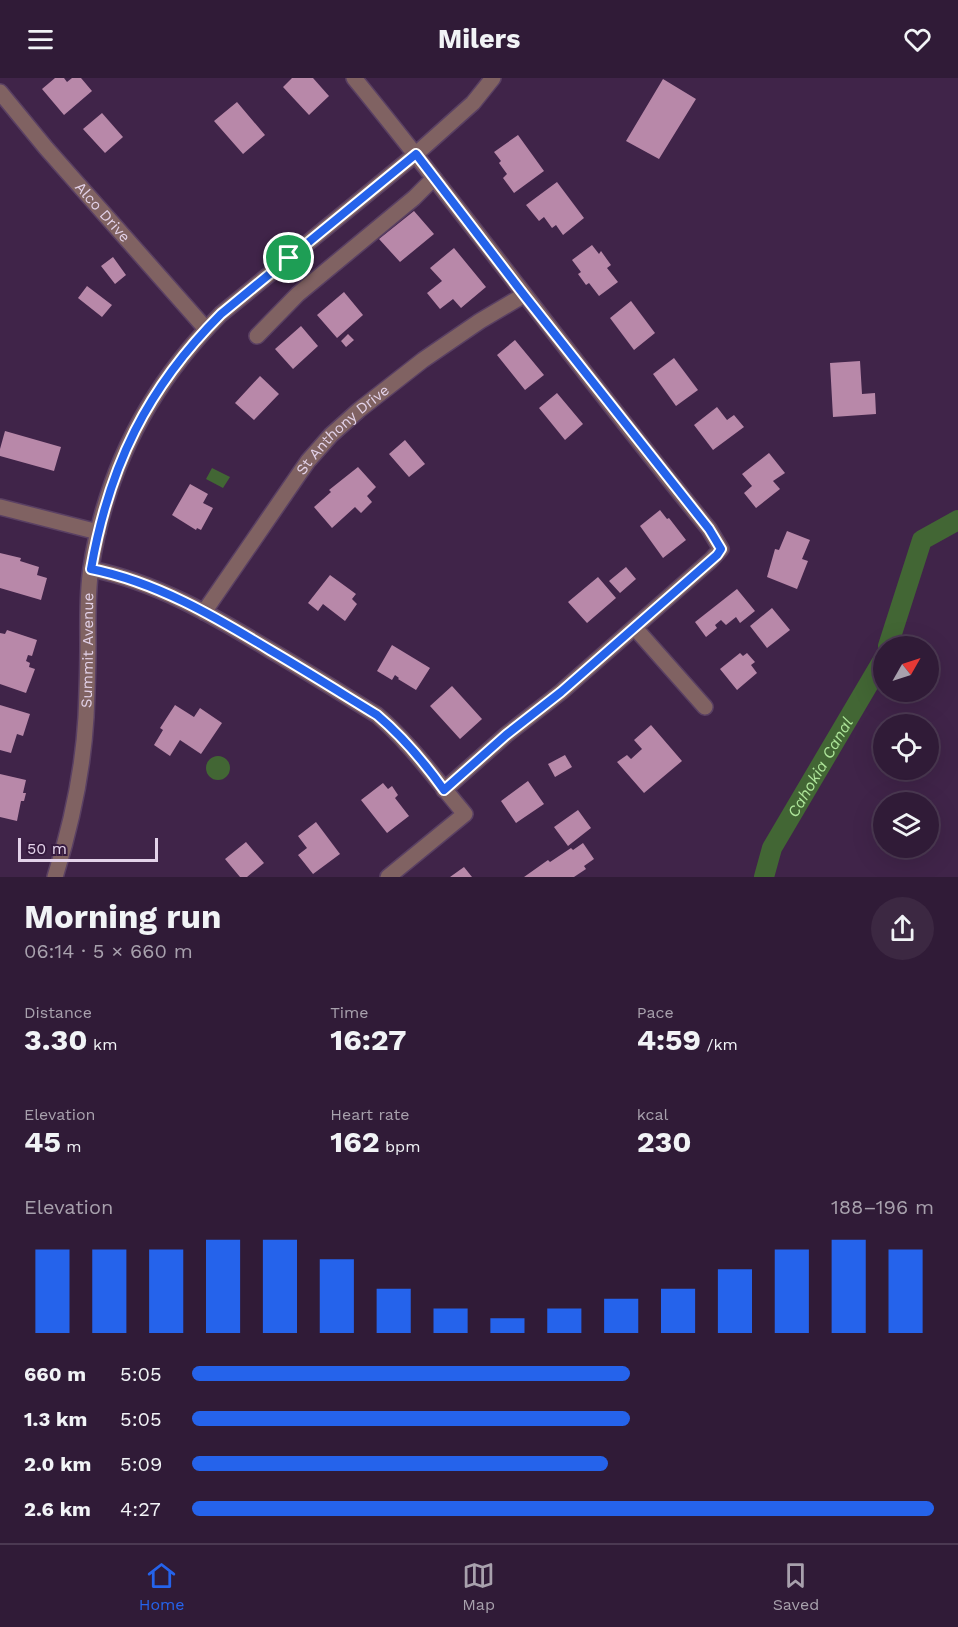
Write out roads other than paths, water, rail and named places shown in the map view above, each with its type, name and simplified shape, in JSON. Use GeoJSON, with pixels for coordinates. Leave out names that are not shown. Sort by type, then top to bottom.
{"type":"FeatureCollection","features":[{"type":"Feature","properties":{"kind":"street"},"geometry":{"type":"LineString","coordinates":[[354,78],[709,529],[721,549],[635,628],[561,692],[506,735],[444,790]]}},
{"type":"Feature","properties":{"kind":"street","name":"Summit Avenue"},"geometry":{"type":"LineString","coordinates":[[55,877],[67,840],[78,784],[84,732],[88,598],[98,532],[110,488],[126,447],[148,405],[171,371],[221,314],[416,154],[473,103],[493,78]]}},
{"type":"Feature","properties":{"kind":"street","name":"Alco Drive"},"geometry":{"type":"LineString","coordinates":[[0,92],[46,148],[206,329]]}},
{"type":"Feature","properties":{"kind":"street"},"geometry":{"type":"LineString","coordinates":[[258,336],[298,294],[414,198],[434,178]]}},
{"type":"Feature","properties":{"kind":"street","name":"St Anthony Drive"},"geometry":{"type":"LineString","coordinates":[[204,612],[308,461],[331,435],[423,360],[480,321],[524,295]]}},
{"type":"Feature","properties":{"kind":"street"},"geometry":{"type":"LineString","coordinates":[[0,507],[98,532]]}},
{"type":"Feature","properties":{"kind":"street"},"geometry":{"type":"LineString","coordinates":[[91,569],[136,580],[180,599],[238,631],[377,715],[390,726],[418,756],[465,814],[388,877]]}},
{"type":"Feature","properties":{"kind":"street"},"geometry":{"type":"LineString","coordinates":[[635,628],[705,707]]}},
{"type":"Feature","properties":{"kind":"waterway","name":"Cahokia Canal"},"geometry":{"type":"LineString","coordinates":[[891,636],[922,540],[958,520]]}},
{"type":"Feature","properties":{"kind":"waterway","name":"Cahokia Canal"},"geometry":{"type":"LineString","coordinates":[[764,877],[772,848],[873,677]]}}]}
